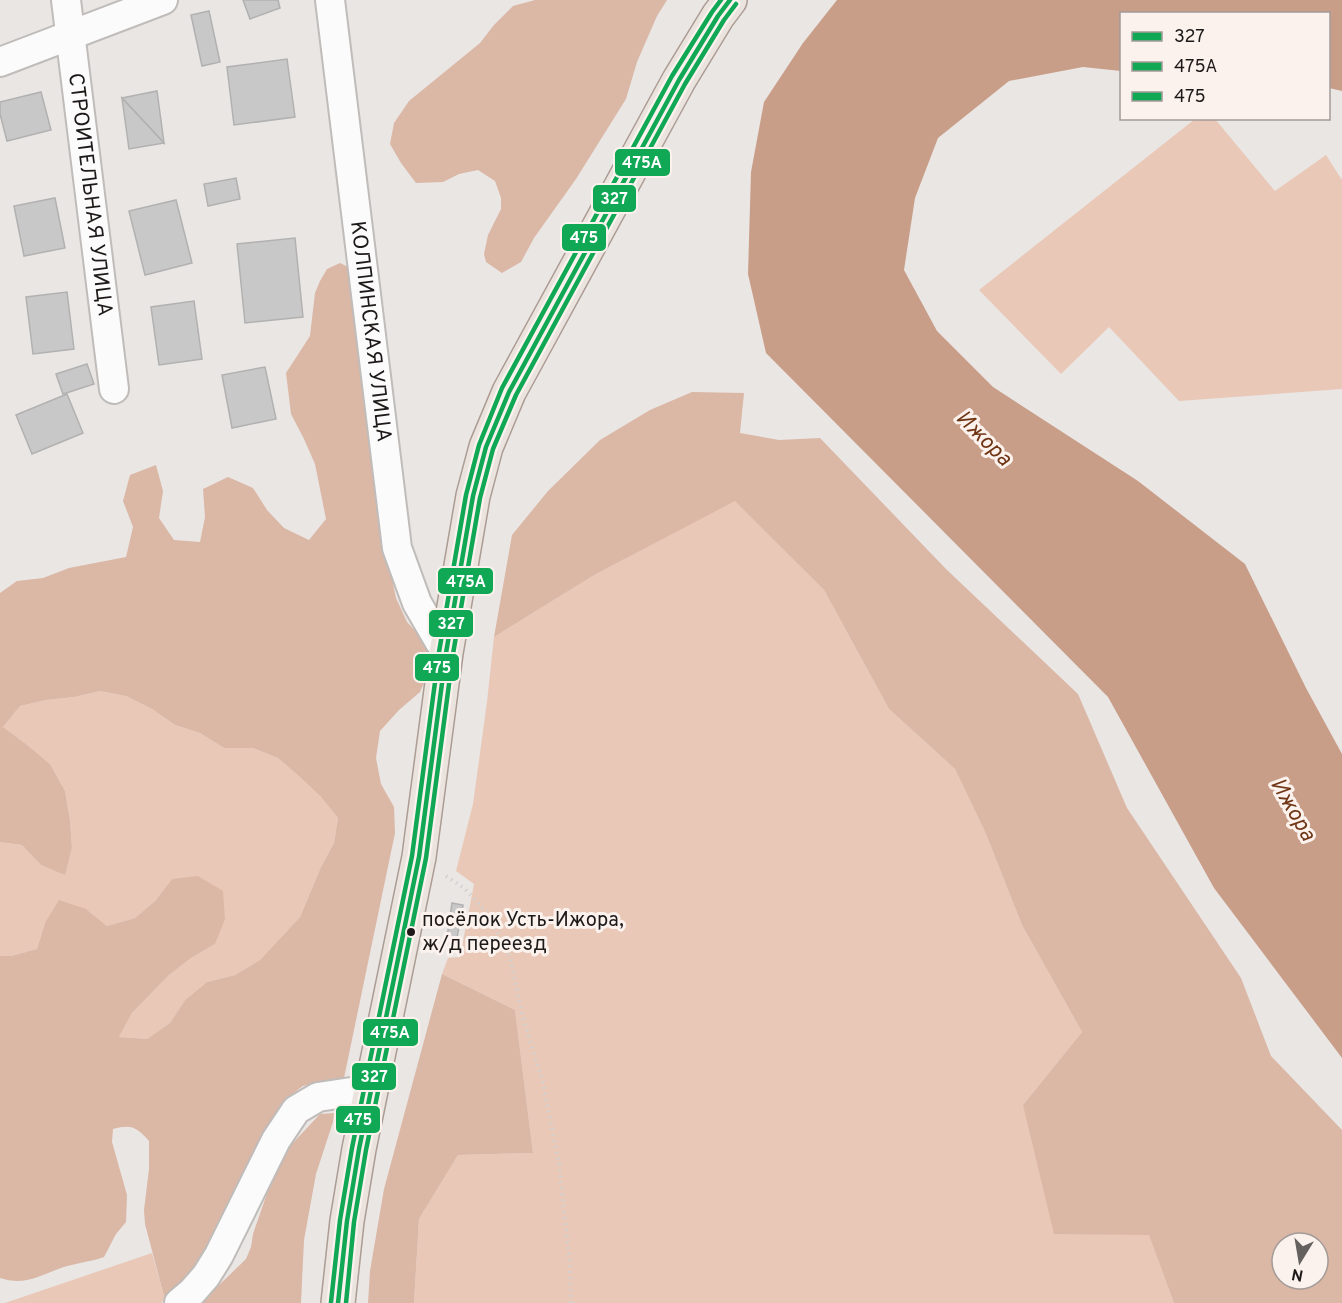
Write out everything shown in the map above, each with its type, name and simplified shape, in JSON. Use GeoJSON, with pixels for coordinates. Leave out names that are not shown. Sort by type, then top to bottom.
{"type":"FeatureCollection","features":[{"type":"Feature","properties":{"kind":"main road"},"geometry":{"type":"LineString","coordinates":[[338,1303],[347,1221],[371,1089],[419,857],[446,653],[473,496],[486,447],[509,392],[679,80],[730,0]]}},
{"type":"Feature","properties":{"kind":"street","name":"СТРОИТЕЛЬНАЯ УЛИЦА"},"geometry":{"type":"LineString","coordinates":[[66,0],[114,389]]}},
{"type":"Feature","properties":{"kind":"street"},"geometry":{"type":"LineString","coordinates":[[0,62],[163,0]]}},
{"type":"Feature","properties":{"kind":"street","name":"КОЛПИНСКАЯ УЛИЦА"},"geometry":{"type":"LineString","coordinates":[[330,0],[397,548],[417,603],[446,653]]}},
{"type":"Feature","properties":{"kind":"street"},"geometry":{"type":"LineString","coordinates":[[179,1303],[206,1276],[219,1255],[276,1140],[296,1110],[318,1097],[371,1089]]}},
{"type":"Feature","properties":{"kind":"path"},"geometry":{"type":"LineString","coordinates":[[419,857],[465,889],[489,915],[510,957],[522,1014],[543,1083],[559,1164],[570,1265],[571,1303]]}},
{"type":"Feature","properties":{"kind":"shaded area"},"geometry":{"type":"Polygon","coordinates":[[[535,0],[667,0],[657,16],[637,62],[626,99],[576,179],[534,238],[521,262],[502,273],[486,262],[484,254],[488,235],[501,209],[501,198],[495,181],[478,170],[459,174],[443,182],[416,183],[390,144],[394,123],[409,101],[480,43],[513,6],[535,0]]]}},
{"type":"Feature","properties":{"kind":"shaded area"},"geometry":{"type":"Polygon","coordinates":[[[1194,120],[1216,120],[1275,191],[1326,155],[1342,180],[1342,389],[1179,401],[1109,327],[1061,374],[979,290],[1194,120]]]}},
{"type":"Feature","properties":{"kind":"shaded area"},"geometry":{"type":"Polygon","coordinates":[[[340,263],[352,269],[376,500],[396,598],[407,622],[425,641],[431,667],[420,692],[380,731],[376,758],[381,784],[394,807],[395,833],[344,1078],[303,1086],[282,1105],[201,1271],[165,1300],[145,1224],[149,1141],[137,1130],[129,1127],[113,1129],[112,1142],[127,1195],[126,1222],[116,1234],[104,1257],[66,1266],[24,1280],[0,1278],[0,956],[11,956],[37,949],[45,923],[59,900],[86,909],[107,926],[135,918],[155,901],[172,879],[198,876],[223,891],[225,919],[215,944],[191,958],[169,975],[132,1013],[119,1037],[147,1039],[170,1023],[185,1000],[207,982],[235,975],[260,960],[300,917],[334,843],[338,818],[321,797],[278,758],[253,748],[224,748],[200,733],[175,725],[152,709],[126,696],[100,691],[20,706],[3,727],[50,764],[65,791],[72,848],[65,875],[41,865],[22,845],[0,842],[0,593],[17,581],[43,578],[69,568],[126,557],[133,527],[123,501],[130,475],[156,465],[163,491],[159,518],[174,540],[200,542],[205,517],[203,489],[228,477],[253,488],[267,510],[284,528],[309,540],[326,519],[315,464],[291,414],[286,373],[310,336],[315,293],[320,281],[327,269],[340,263]]]}},
{"type":"Feature","properties":{"kind":"shaded area"},"geometry":{"type":"Polygon","coordinates":[[[692,392],[744,393],[740,433],[779,440],[820,438],[946,569],[1078,694],[1127,808],[1241,978],[1271,1056],[1342,1130],[1342,1303],[1174,1303],[1149,1235],[1054,1234],[1023,1105],[1082,1032],[1022,925],[986,834],[955,769],[889,709],[824,590],[735,501],[596,574],[494,637],[512,535],[548,491],[600,440],[650,410],[692,392]]]}},
{"type":"Feature","properties":{"kind":"shaded area"},"geometry":{"type":"Polygon","coordinates":[[[735,500],[824,590],[889,709],[955,769],[986,834],[1022,925],[1082,1032],[1023,1105],[1149,1234],[1174,1303],[414,1303],[419,1219],[458,1155],[533,1153],[515,1010],[442,974],[448,958],[460,957],[474,884],[456,871],[473,804],[494,637],[596,574],[735,500]]]}},
{"type":"Feature","properties":{"kind":"shaded area"},"geometry":{"type":"Polygon","coordinates":[[[100,691],[126,696],[152,709],[175,725],[200,733],[224,748],[253,748],[278,758],[321,797],[338,818],[334,843],[300,917],[260,960],[235,975],[207,982],[185,1000],[170,1023],[147,1039],[119,1037],[132,1013],[169,975],[191,958],[215,944],[172,879],[155,901],[135,918],[107,926],[86,909],[45,923],[37,949],[11,956],[0,956],[0,842],[22,845],[41,865],[65,874],[72,848],[65,791],[50,764],[3,727],[20,706],[100,691]]]}},
{"type":"Feature","properties":{"kind":"shaded area"},"geometry":{"type":"Polygon","coordinates":[[[442,974],[515,1010],[533,1153],[458,1155],[419,1219],[414,1303],[368,1303],[370,1271],[384,1189],[442,974]]]}},
{"type":"Feature","properties":{"kind":"shaded area"},"geometry":{"type":"Polygon","coordinates":[[[334,1113],[316,1174],[304,1240],[301,1303],[197,1303],[246,1259],[271,1182],[291,1145],[320,1114],[334,1113]]]}},
{"type":"Feature","properties":{"kind":"shaded area"},"geometry":{"type":"Polygon","coordinates":[[[152,1253],[165,1300],[161,1303],[5,1303],[152,1253]]]}},
{"type":"Feature","properties":{"kind":"water","name":"Ижора"},"geometry":{"type":"Polygon","coordinates":[[[837,0],[1342,0],[1342,91],[1330,88],[1330,12],[1120,12],[1120,71],[1083,67],[1009,81],[938,138],[915,198],[904,270],[937,331],[993,387],[1138,481],[1245,564],[1306,688],[1342,754],[1342,1058],[1214,888],[1108,697],[766,353],[748,274],[751,172],[764,102],[803,43],[837,0]]]}},
{"type":"Feature","properties":{"kind":"building"},"geometry":{"type":"Polygon","coordinates":[[[243,0],[278,0],[280,8],[250,19],[243,0]]]}},
{"type":"Feature","properties":{"kind":"building"},"geometry":{"type":"Polygon","coordinates":[[[209,11],[220,62],[202,66],[191,15],[209,11]]]}},
{"type":"Feature","properties":{"kind":"building"},"geometry":{"type":"Polygon","coordinates":[[[287,59],[295,117],[234,125],[227,67],[287,59]]]}},
{"type":"Feature","properties":{"kind":"building"},"geometry":{"type":"Polygon","coordinates":[[[157,91],[164,143],[122,98],[157,91]]]}},
{"type":"Feature","properties":{"kind":"building"},"geometry":{"type":"Polygon","coordinates":[[[41,92],[51,130],[7,141],[0,114],[0,102],[41,92]]]}},
{"type":"Feature","properties":{"kind":"building"},"geometry":{"type":"Polygon","coordinates":[[[122,98],[164,143],[129,149],[122,98]]]}},
{"type":"Feature","properties":{"kind":"building"},"geometry":{"type":"Polygon","coordinates":[[[236,178],[240,199],[208,206],[204,184],[236,178]]]}},
{"type":"Feature","properties":{"kind":"building"},"geometry":{"type":"Polygon","coordinates":[[[55,198],[65,248],[24,256],[14,206],[55,198]]]}},
{"type":"Feature","properties":{"kind":"building"},"geometry":{"type":"Polygon","coordinates":[[[176,200],[192,263],[145,275],[129,211],[176,200]]]}},
{"type":"Feature","properties":{"kind":"building"},"geometry":{"type":"Polygon","coordinates":[[[295,238],[303,317],[245,323],[237,244],[295,238]]]}},
{"type":"Feature","properties":{"kind":"building"},"geometry":{"type":"Polygon","coordinates":[[[67,292],[74,349],[33,354],[26,297],[67,292]]]}},
{"type":"Feature","properties":{"kind":"building"},"geometry":{"type":"Polygon","coordinates":[[[194,301],[202,359],[159,365],[151,307],[194,301]]]}},
{"type":"Feature","properties":{"kind":"building"},"geometry":{"type":"Polygon","coordinates":[[[87,364],[94,384],[63,394],[56,374],[87,364]]]}},
{"type":"Feature","properties":{"kind":"building"},"geometry":{"type":"Polygon","coordinates":[[[265,367],[276,419],[232,428],[222,375],[265,367]]]}},
{"type":"Feature","properties":{"kind":"building"},"geometry":{"type":"Polygon","coordinates":[[[67,394],[83,433],[32,454],[16,415],[67,394]]]}},
{"type":"Feature","properties":{"kind":"building"},"geometry":{"type":"Polygon","coordinates":[[[452,903],[463,905],[457,938],[447,937],[452,903]]]}},
{"type":"Feature","properties":{"kind":"transit line","name":"475"},"geometry":{"type":"LineString","coordinates":[[331,1302],[340,1220],[352,1148],[412,856],[439,652],[466,495],[479,445],[502,388],[672,76],[721,0]]}},
{"type":"Feature","properties":{"kind":"transit line","name":"327"},"geometry":{"type":"LineString","coordinates":[[338,1303],[347,1221],[359,1149],[419,857],[446,653],[473,496],[486,447],[509,392],[679,80],[730,0]]}},
{"type":"Feature","properties":{"kind":"transit line","name":"475А"},"geometry":{"type":"LineString","coordinates":[[346,1303],[354,1222],[366,1150],[426,858],[453,654],[480,498],[493,449],[516,395],[685,84],[736,4]]}},
{"type":"Feature","properties":{"kind":"place","name":"посёлок Усть-Ижора, ж/д переезд"},"geometry":{"type":"Point","coordinates":[411,932]}}]}
